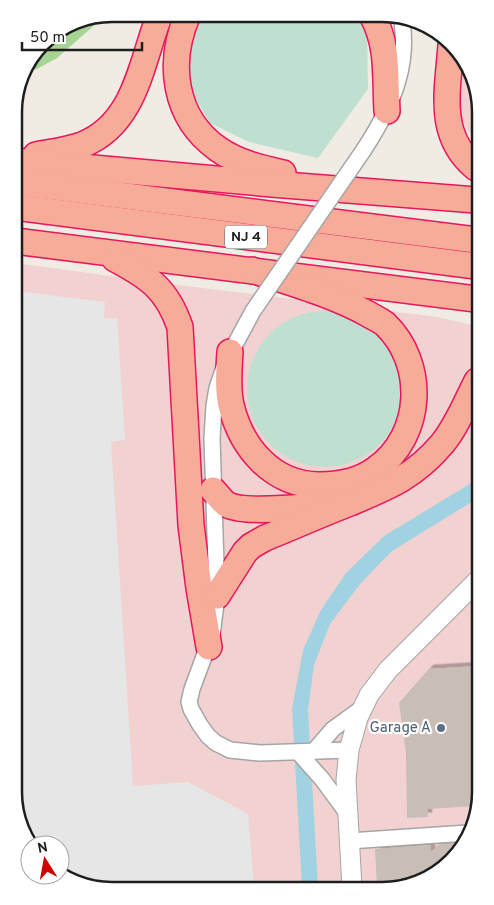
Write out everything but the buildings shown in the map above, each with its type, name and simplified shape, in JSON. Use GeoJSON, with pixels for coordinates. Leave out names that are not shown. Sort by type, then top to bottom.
{"type":"FeatureCollection","features":[{"type":"Feature","properties":{"kind":"highway"},"geometry":{"type":"LineString","coordinates":[[22,158],[83,144],[106,131],[115,122],[124,112],[135,88],[157,22]]}},
{"type":"Feature","properties":{"kind":"highway"},"geometry":{"type":"LineString","coordinates":[[185,22],[177,46],[175,61],[177,83],[188,116],[207,140],[218,150],[256,167],[366,192]]}},
{"type":"Feature","properties":{"kind":"highway"},"geometry":{"type":"LineString","coordinates":[[376,22],[380,31],[385,54],[387,111]]}},
{"type":"Feature","properties":{"kind":"highway"},"geometry":{"type":"LineString","coordinates":[[450,54],[446,101],[448,124],[457,146],[472,164]]}},
{"type":"Feature","properties":{"kind":"highway"},"geometry":{"type":"LineString","coordinates":[[22,161],[472,200]]}},
{"type":"Feature","properties":{"kind":"highway","name":"NJ 4"},"geometry":{"type":"LineString","coordinates":[[22,183],[472,239]]}},
{"type":"Feature","properties":{"kind":"highway","name":"NJ 4"},"geometry":{"type":"LineString","coordinates":[[22,208],[472,265]]}},
{"type":"Feature","properties":{"kind":"highway"},"geometry":{"type":"LineString","coordinates":[[22,242],[472,298]]}},
{"type":"Feature","properties":{"kind":"highway"},"geometry":{"type":"LineString","coordinates":[[104,253],[146,276],[163,292],[174,309],[180,327],[191,525],[209,647]]}},
{"type":"Feature","properties":{"kind":"highway"},"geometry":{"type":"LineString","coordinates":[[230,352],[229,391],[231,404],[245,441],[256,457],[268,468],[292,481],[313,485],[330,485],[362,476],[376,469],[398,446],[410,424],[415,400],[412,367],[403,346],[384,323],[349,304],[252,270]]}},
{"type":"Feature","properties":{"kind":"highway"},"geometry":{"type":"LineString","coordinates":[[217,596],[238,562],[251,546],[265,538],[348,503],[380,492],[403,480],[423,464],[442,444],[472,392]]}},
{"type":"Feature","properties":{"kind":"highway"},"geometry":{"type":"LineString","coordinates":[[213,490],[226,504],[239,508],[263,509],[348,503]]}},
{"type":"Feature","properties":{"kind":"street"},"geometry":{"type":"LineString","coordinates":[[349,750],[271,753],[230,750],[216,743],[200,726],[193,715],[190,702],[192,689],[209,647],[215,623],[217,596],[212,438],[217,388],[230,352],[253,311],[363,151],[387,111],[397,87],[401,70],[404,51],[403,25]]}},
{"type":"Feature","properties":{"kind":"street"},"geometry":{"type":"LineString","coordinates":[[352,882],[346,780],[353,732],[362,708],[369,695],[393,665],[471,587]]}},
{"type":"Feature","properties":{"kind":"street"},"geometry":{"type":"LineString","coordinates":[[306,751],[362,708]]}},
{"type":"Feature","properties":{"kind":"street"},"geometry":{"type":"LineString","coordinates":[[306,751],[316,772],[347,813]]}},
{"type":"Feature","properties":{"kind":"street"},"geometry":{"type":"LineString","coordinates":[[349,841],[461,833]]}},
{"type":"Feature","properties":{"kind":"shaded area"},"geometry":{"type":"Polygon","coordinates":[[[459,68],[467,83],[471,101],[472,134],[467,130],[459,113],[459,68]]]}},
{"type":"Feature","properties":{"kind":"shaded area"},"geometry":{"type":"Polygon","coordinates":[[[22,264],[438,317],[472,325],[471,799],[467,822],[456,843],[432,867],[411,878],[393,882],[101,882],[78,876],[70,872],[70,835],[34,835],[27,822],[23,804],[22,264]]]}},
{"type":"Feature","properties":{"kind":"shaded area"},"geometry":{"type":"Polygon","coordinates":[[[22,292],[105,302],[104,318],[117,318],[125,440],[111,442],[133,786],[188,782],[248,814],[254,882],[101,882],[78,876],[70,872],[70,835],[34,835],[27,822],[23,804],[22,292]]]}},
{"type":"Feature","properties":{"kind":"green space"},"geometry":{"type":"Polygon","coordinates":[[[195,22],[364,22],[367,26],[368,89],[318,158],[249,142],[210,123],[193,94],[183,59],[195,22]]]}},
{"type":"Feature","properties":{"kind":"green space"},"geometry":{"type":"Polygon","coordinates":[[[95,24],[57,58],[35,70],[41,58],[58,41],[78,29],[95,24]]]}},
{"type":"Feature","properties":{"kind":"green space"},"geometry":{"type":"Polygon","coordinates":[[[317,311],[333,311],[348,314],[362,320],[375,328],[386,339],[400,366],[403,389],[402,404],[394,426],[386,439],[375,450],[348,464],[333,467],[317,467],[302,464],[288,458],[275,450],[264,439],[250,412],[247,397],[247,381],[250,366],[256,352],[264,339],[275,328],[302,314],[317,311]]]}},
{"type":"Feature","properties":{"kind":"water"},"geometry":{"type":"Polygon","coordinates":[[[471,483],[471,502],[392,551],[360,584],[330,624],[314,665],[308,710],[318,882],[302,882],[292,709],[303,650],[321,610],[346,573],[384,536],[471,483]]]}},
{"type":"Feature","properties":{"kind":"place","name":"Garage A"},"geometry":{"type":"Point","coordinates":[441,728]}}]}
